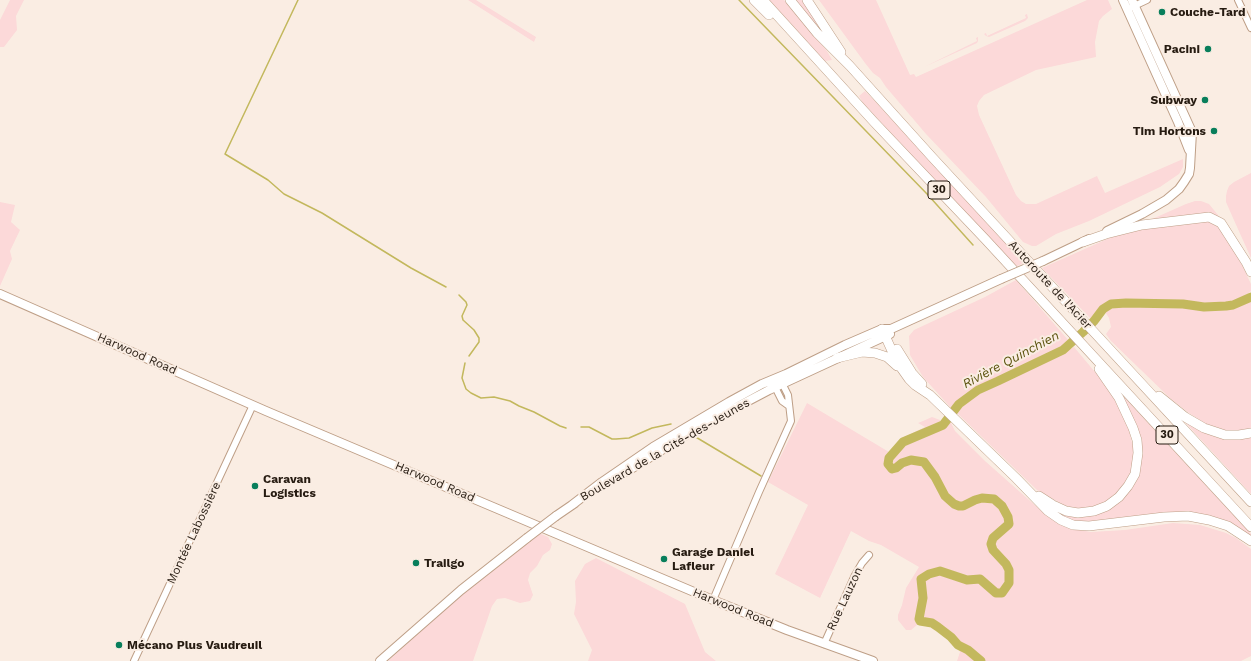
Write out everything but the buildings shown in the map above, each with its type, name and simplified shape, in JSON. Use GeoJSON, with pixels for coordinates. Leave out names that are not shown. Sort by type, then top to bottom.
{"type":"FeatureCollection","features":[{"type":"Feature","properties":{"kind":"highway"},"geometry":{"type":"LineString","coordinates":[[754,0],[874,122]]}},
{"type":"Feature","properties":{"kind":"highway"},"geometry":{"type":"LineString","coordinates":[[763,0],[874,122]]}},
{"type":"Feature","properties":{"kind":"highway"},"geometry":{"type":"LineString","coordinates":[[790,0],[817,33],[850,66]]}},
{"type":"Feature","properties":{"kind":"highway"},"geometry":{"type":"LineString","coordinates":[[807,0],[850,66]]}},
{"type":"Feature","properties":{"kind":"highway","name":"Autoroute de l'Acier"},"geometry":{"type":"LineString","coordinates":[[850,66],[932,157],[1251,502]]}},
{"type":"Feature","properties":{"kind":"highway","name":"Autoroute de l'Acier"},"geometry":{"type":"LineString","coordinates":[[874,122],[1251,527]]}},
{"type":"Feature","properties":{"kind":"highway"},"geometry":{"type":"LineString","coordinates":[[1083,242],[1106,234],[1150,223],[1209,217],[1221,223],[1251,272]]}},
{"type":"Feature","properties":{"kind":"highway"},"geometry":{"type":"LineString","coordinates":[[887,332],[897,362],[904,374]]}},
{"type":"Feature","properties":{"kind":"highway"},"geometry":{"type":"LineString","coordinates":[[887,332],[899,354],[930,395],[1060,520],[1073,525],[1089,526],[1164,517],[1188,516],[1218,522],[1233,529],[1251,541]]}},
{"type":"Feature","properties":{"kind":"highway"},"geometry":{"type":"LineString","coordinates":[[1016,478],[1053,505],[1078,513],[1094,511],[1107,506],[1124,492],[1132,480],[1137,466],[1138,453],[1133,428],[1119,398],[1081,343]]}},
{"type":"Feature","properties":{"kind":"highway"},"geometry":{"type":"LineString","coordinates":[[837,358],[862,352],[875,353],[890,360],[915,385],[930,395]]}},
{"type":"Feature","properties":{"kind":"highway"},"geometry":{"type":"LineString","coordinates":[[1139,381],[1185,416],[1204,428],[1225,435],[1251,433]]}},
{"type":"Feature","properties":{"kind":"main road","name":"Boulevard de la Cité-des-Jeunes"},"geometry":{"type":"LineString","coordinates":[[777,382],[837,358],[887,332],[1142,214],[1166,200],[1179,189],[1189,174],[1192,132],[1131,5],[1123,0]]}},
{"type":"Feature","properties":{"kind":"main road","name":"Harwood Road"},"geometry":{"type":"LineString","coordinates":[[0,294],[253,404],[713,600],[824,644],[873,661]]}},
{"type":"Feature","properties":{"kind":"main road","name":"Boulevard de la Cité-des-Jeunes"},"geometry":{"type":"LineString","coordinates":[[380,661],[467,585],[572,505],[691,432],[777,382],[845,345],[887,332]]}},
{"type":"Feature","properties":{"kind":"street"},"geometry":{"type":"LineString","coordinates":[[1131,5],[1147,0]]}},
{"type":"Feature","properties":{"kind":"street"},"geometry":{"type":"LineString","coordinates":[[1238,0],[1251,28]]}},
{"type":"Feature","properties":{"kind":"street"},"geometry":{"type":"LineString","coordinates":[[713,600],[791,421],[789,406],[782,401],[777,382]]}},
{"type":"Feature","properties":{"kind":"street","name":"Montée Labossière"},"geometry":{"type":"LineString","coordinates":[[134,661],[253,404]]}},
{"type":"Feature","properties":{"kind":"street","name":"Rue Lauzon"},"geometry":{"type":"LineString","coordinates":[[824,644],[855,575],[869,555]]}},
{"type":"Feature","properties":{"kind":"shaded area"},"geometry":{"type":"Polygon","coordinates":[[[10,0],[24,0],[16,16],[17,30],[4,47],[0,47],[0,20],[10,0]]]}},
{"type":"Feature","properties":{"kind":"shaded area"},"geometry":{"type":"Polygon","coordinates":[[[468,0],[476,0],[536,37],[534,42],[468,0]]]}},
{"type":"Feature","properties":{"kind":"shaded area"},"geometry":{"type":"Polygon","coordinates":[[[769,0],[784,0],[827,51],[832,60],[825,61],[769,0]]]}},
{"type":"Feature","properties":{"kind":"shaded area"},"geometry":{"type":"Polygon","coordinates":[[[796,0],[803,0],[823,29],[821,31],[796,0]]]}},
{"type":"Feature","properties":{"kind":"shaded area"},"geometry":{"type":"Polygon","coordinates":[[[819,0],[876,0],[910,75],[914,74],[916,77],[1087,0],[1108,0],[1112,9],[1099,21],[1095,42],[1096,57],[1036,70],[984,95],[977,106],[979,115],[1016,195],[1026,204],[1036,204],[1097,176],[1105,193],[1183,159],[1183,167],[1179,174],[1160,187],[1089,221],[1056,234],[1036,246],[1023,242],[986,197],[926,134],[880,78],[873,73],[819,0]]]}},
{"type":"Feature","properties":{"kind":"shaded area"},"geometry":{"type":"Polygon","coordinates":[[[1027,14],[1028,18],[1025,21],[989,37],[986,36],[984,34],[986,33],[987,36],[1026,18],[1025,15],[1027,14]]]}},
{"type":"Feature","properties":{"kind":"shaded area"},"geometry":{"type":"Polygon","coordinates":[[[978,37],[977,43],[924,67],[977,41],[976,38],[978,37]]]}},
{"type":"Feature","properties":{"kind":"shaded area"},"geometry":{"type":"Polygon","coordinates":[[[865,91],[1024,263],[1015,267],[863,103],[859,96],[865,91]]]}},
{"type":"Feature","properties":{"kind":"shaded area"},"geometry":{"type":"Polygon","coordinates":[[[1251,173],[1251,258],[1226,202],[1226,196],[1229,186],[1251,173]]]}},
{"type":"Feature","properties":{"kind":"shaded area"},"geometry":{"type":"Polygon","coordinates":[[[1195,201],[1201,201],[1209,204],[1218,215],[1251,284],[1251,291],[1239,301],[1241,306],[1251,299],[1251,430],[1232,432],[1211,427],[1189,413],[1171,399],[1111,341],[1106,334],[1111,327],[1109,318],[1102,307],[1092,320],[1042,268],[1195,201]]]}},
{"type":"Feature","properties":{"kind":"shaded area"},"geometry":{"type":"Polygon","coordinates":[[[0,202],[15,205],[11,222],[20,230],[10,251],[12,259],[0,286],[0,202]]]}},
{"type":"Feature","properties":{"kind":"shaded area"},"geometry":{"type":"Polygon","coordinates":[[[1016,280],[1069,341],[1063,347],[1048,355],[1047,362],[1074,347],[1100,378],[1116,401],[1127,422],[1134,451],[1133,470],[1125,485],[1110,500],[1094,508],[1075,509],[1064,505],[1037,490],[956,412],[961,404],[974,397],[969,394],[952,409],[923,377],[910,355],[909,336],[914,330],[985,297],[1016,280]]]}},
{"type":"Feature","properties":{"kind":"shaded area"},"geometry":{"type":"Polygon","coordinates":[[[1123,396],[1251,534],[1251,537],[1211,516],[1082,523],[1066,519],[1053,508],[1064,513],[1120,502],[1132,488],[1140,471],[1142,454],[1122,398],[1123,396]]]}},
{"type":"Feature","properties":{"kind":"shaded area"},"geometry":{"type":"Polygon","coordinates":[[[807,403],[889,452],[902,438],[925,427],[918,423],[932,417],[940,420],[944,427],[950,421],[955,431],[985,461],[1046,515],[1055,521],[1074,529],[1091,532],[1125,530],[1173,523],[1200,525],[1226,533],[1236,538],[1251,549],[1251,656],[1241,661],[957,661],[960,652],[949,638],[924,623],[917,625],[911,630],[906,630],[898,620],[898,615],[906,588],[919,567],[881,545],[869,541],[851,531],[820,598],[775,574],[808,505],[768,482],[807,403]]]}},
{"type":"Feature","properties":{"kind":"shaded area"},"geometry":{"type":"Polygon","coordinates":[[[1182,419],[1251,437],[1251,494],[1182,419]]]}},
{"type":"Feature","properties":{"kind":"shaded area"},"geometry":{"type":"Polygon","coordinates":[[[539,533],[548,537],[552,544],[550,550],[543,555],[537,566],[530,573],[528,580],[533,595],[530,601],[520,603],[505,598],[497,599],[492,606],[473,661],[388,661],[460,596],[539,533]]]}},
{"type":"Feature","properties":{"kind":"shaded area"},"geometry":{"type":"Polygon","coordinates":[[[596,558],[685,604],[705,652],[716,661],[588,661],[592,650],[574,614],[576,602],[575,581],[585,564],[596,558]]]}},
{"type":"Feature","properties":{"kind":"waterway"},"geometry":{"type":"LineString","coordinates":[[298,0],[225,154],[268,180],[284,194],[322,213],[411,268],[446,287]]}},
{"type":"Feature","properties":{"kind":"waterway"},"geometry":{"type":"LineString","coordinates":[[739,0],[928,195],[973,245]]}},
{"type":"Feature","properties":{"kind":"waterway"},"geometry":{"type":"LineString","coordinates":[[459,295],[467,305],[462,316],[463,320],[474,330],[479,338],[479,342],[469,356]]}},
{"type":"Feature","properties":{"kind":"waterway","name":"Rivière Quinchien"},"geometry":{"type":"LineString","coordinates":[[981,661],[968,650],[958,645],[951,637],[932,623],[920,621],[919,619],[923,598],[921,579],[929,574],[940,571],[967,580],[980,579],[996,593],[1002,593],[1009,583],[1009,570],[1006,564],[993,550],[991,544],[993,538],[1009,524],[1008,517],[1002,506],[994,499],[982,498],[963,506],[954,504],[945,496],[935,477],[924,462],[911,460],[892,469],[888,464],[889,458],[903,442],[943,425],[959,404],[978,390],[1063,350],[1094,321],[1103,309],[1111,304],[1183,304],[1204,307],[1226,306],[1233,305],[1251,297]]}},
{"type":"Feature","properties":{"kind":"waterway"},"geometry":{"type":"LineString","coordinates":[[465,363],[462,378],[466,389],[471,393],[481,398],[494,397],[510,401],[566,428]]}},
{"type":"Feature","properties":{"kind":"waterway"},"geometry":{"type":"LineString","coordinates":[[581,427],[589,427],[612,439],[616,439],[629,438],[652,428],[671,424]]}},
{"type":"Feature","properties":{"kind":"waterway"},"geometry":{"type":"LineString","coordinates":[[694,436],[761,476]]}},
{"type":"Feature","properties":{"kind":"place","name":"Couche-Tard"},"geometry":{"type":"Point","coordinates":[1162,12]}},
{"type":"Feature","properties":{"kind":"place","name":"Pacini"},"geometry":{"type":"Point","coordinates":[1208,49]}},
{"type":"Feature","properties":{"kind":"place","name":"Subway"},"geometry":{"type":"Point","coordinates":[1205,100]}},
{"type":"Feature","properties":{"kind":"place","name":"Tim Hortons"},"geometry":{"type":"Point","coordinates":[1214,131]}},
{"type":"Feature","properties":{"kind":"place","name":"Caravan Logistics"},"geometry":{"type":"Point","coordinates":[255,486]}},
{"type":"Feature","properties":{"kind":"place","name":"Garage Daniel Lafleur"},"geometry":{"type":"Point","coordinates":[664,559]}},
{"type":"Feature","properties":{"kind":"place","name":"Trailgo"},"geometry":{"type":"Point","coordinates":[416,563]}},
{"type":"Feature","properties":{"kind":"place","name":"Mécano Plus Vaudreuil"},"geometry":{"type":"Point","coordinates":[119,645]}}]}
